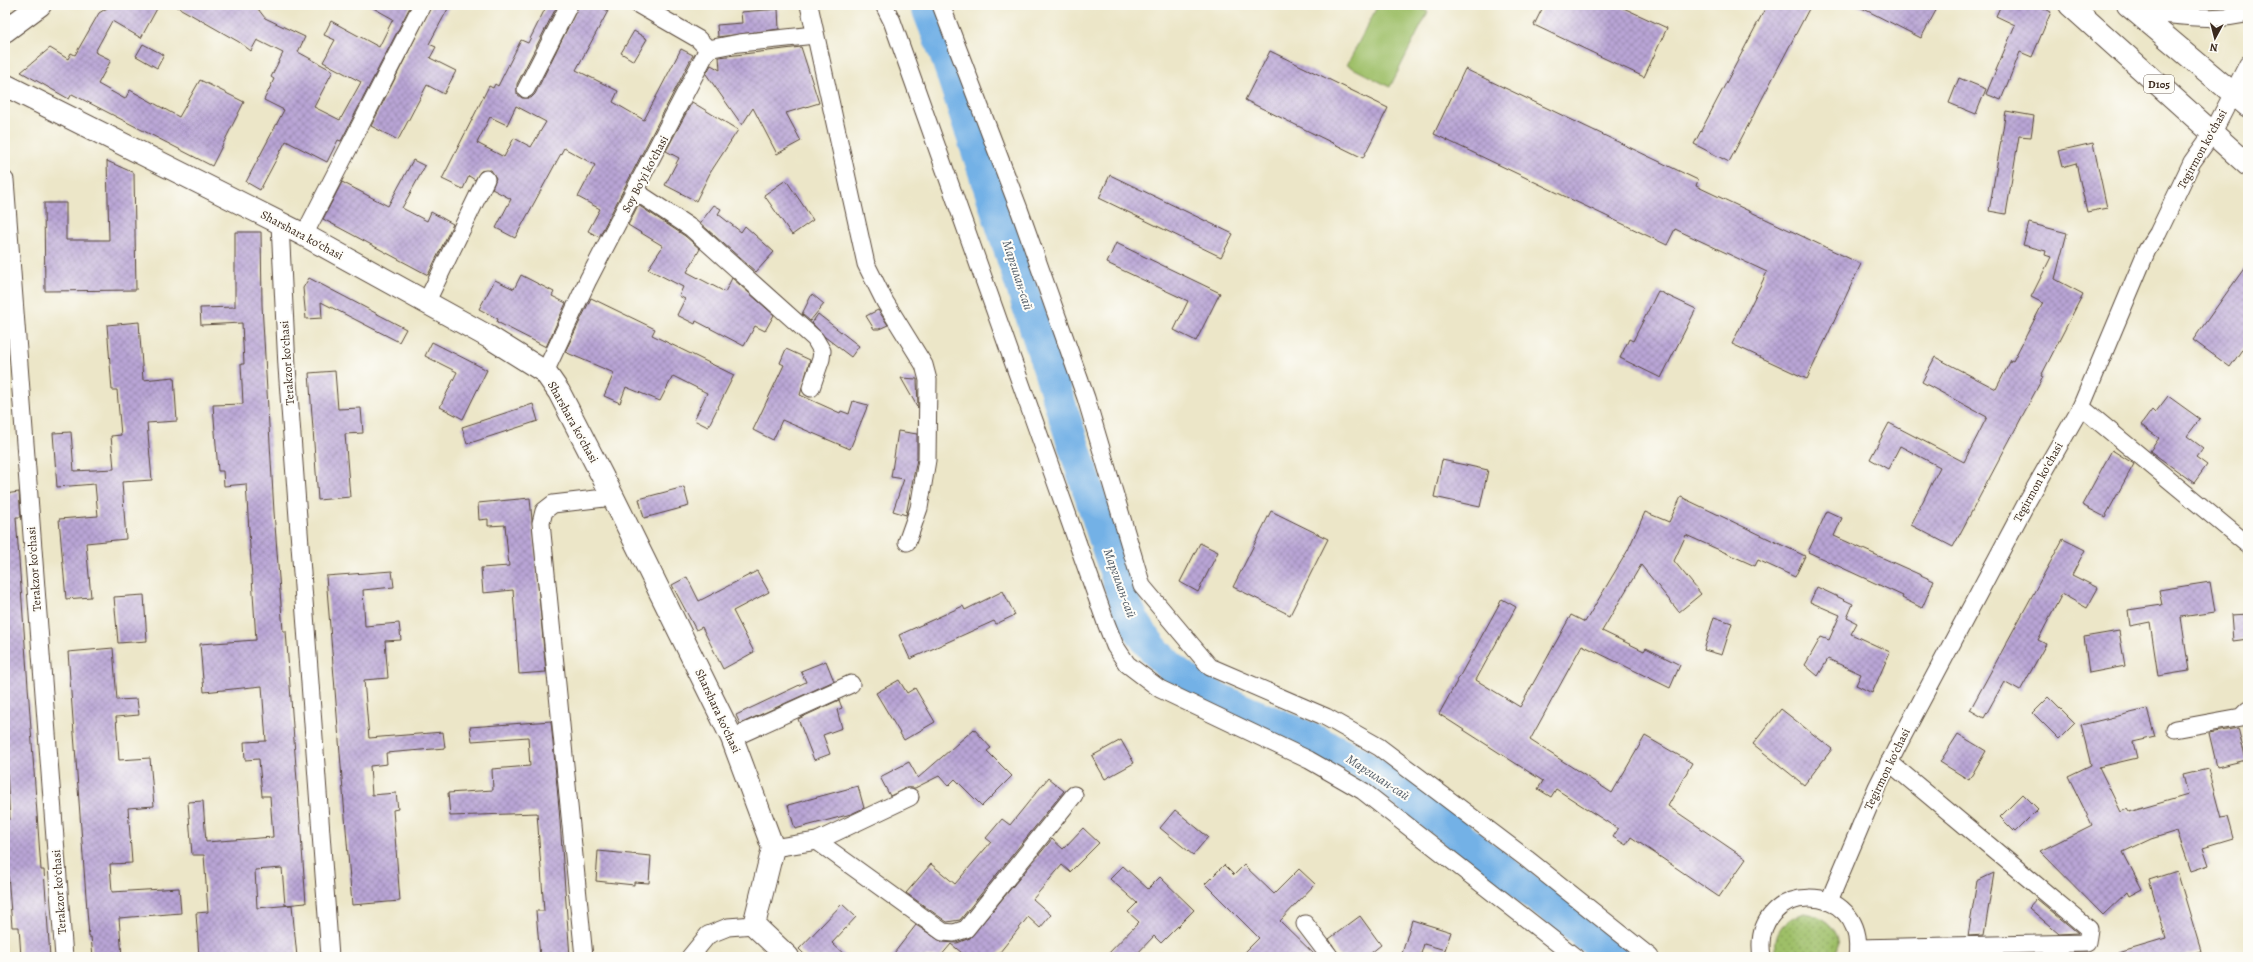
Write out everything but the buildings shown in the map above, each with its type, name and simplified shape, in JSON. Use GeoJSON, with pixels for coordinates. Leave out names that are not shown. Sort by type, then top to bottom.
{"type":"FeatureCollection","features":[{"type":"Feature","properties":{"kind":"main road"},"geometry":{"type":"LineString","coordinates":[[5,31],[40,5]]}},
{"type":"Feature","properties":{"kind":"main road","name":"D105"},"geometry":{"type":"LineString","coordinates":[[2070,5],[2151,76],[2212,134],[2248,165]]}},
{"type":"Feature","properties":{"kind":"main road"},"geometry":{"type":"LineString","coordinates":[[2132,9],[2240,99]]}},
{"type":"Feature","properties":{"kind":"main road","name":"Sharshara koʻchasi"},"geometry":{"type":"LineString","coordinates":[[5,85],[304,235],[489,337],[545,372],[559,392],[613,497],[732,738],[773,848]]}},
{"type":"Feature","properties":{"kind":"main road"},"geometry":{"type":"LineString","coordinates":[[773,848],[754,925],[788,957]]}},
{"type":"Feature","properties":{"kind":"street"},"geometry":{"type":"LineString","coordinates":[[304,235],[422,5]]}},
{"type":"Feature","properties":{"kind":"street"},"geometry":{"type":"LineString","coordinates":[[526,89],[569,5]]}},
{"type":"Feature","properties":{"kind":"street"},"geometry":{"type":"LineString","coordinates":[[638,5],[698,39],[708,49],[738,43],[815,35]]}},
{"type":"Feature","properties":{"kind":"street"},"geometry":{"type":"LineString","coordinates":[[809,5],[866,264],[885,302],[924,365],[928,380],[926,460],[919,508],[907,542]]}},
{"type":"Feature","properties":{"kind":"street"},"geometry":{"type":"LineString","coordinates":[[884,5],[892,21],[946,169],[1106,622],[1115,646],[1127,664],[1160,689],[1309,760],[1363,791],[1575,957]]}},
{"type":"Feature","properties":{"kind":"street"},"geometry":{"type":"LineString","coordinates":[[941,5],[1019,209],[1086,398],[1142,586],[1210,667],[1326,717],[1379,747],[1527,859],[1650,957]]}},
{"type":"Feature","properties":{"kind":"street"},"geometry":{"type":"LineString","coordinates":[[2132,9],[2192,18],[2233,17],[2248,13]]}},
{"type":"Feature","properties":{"kind":"street","name":"Soy Boʻyi koʻchasi"},"geometry":{"type":"LineString","coordinates":[[545,372],[588,280],[708,49]]}},
{"type":"Feature","properties":{"kind":"street","name":"Tegirmon koʻchasi"},"geometry":{"type":"LineString","coordinates":[[1829,901],[1889,762],[2028,500],[2081,407],[2147,250],[2158,233],[2192,162],[2240,99],[2248,64]]}},
{"type":"Feature","properties":{"kind":"street"},"geometry":{"type":"LineString","coordinates":[[426,303],[486,179]]}},
{"type":"Feature","properties":{"kind":"street","name":"Terakzor koʻchasi"},"geometry":{"type":"LineString","coordinates":[[5,180],[64,957]]}},
{"type":"Feature","properties":{"kind":"street"},"geometry":{"type":"LineString","coordinates":[[635,191],[691,228],[815,339],[822,351],[821,359],[811,388]]}},
{"type":"Feature","properties":{"kind":"street","name":"Terakzor koʻchasi"},"geometry":{"type":"LineString","coordinates":[[280,224],[287,367],[330,957]]}},
{"type":"Feature","properties":{"kind":"street"},"geometry":{"type":"LineString","coordinates":[[2081,407],[2248,545]]}},
{"type":"Feature","properties":{"kind":"street"},"geometry":{"type":"LineString","coordinates":[[584,957],[541,524],[544,511],[552,504],[613,497]]}},
{"type":"Feature","properties":{"kind":"street"},"geometry":{"type":"LineString","coordinates":[[732,738],[850,684]]}},
{"type":"Feature","properties":{"kind":"street"},"geometry":{"type":"LineString","coordinates":[[2175,729],[2241,717],[2248,710]]}},
{"type":"Feature","properties":{"kind":"street"},"geometry":{"type":"LineString","coordinates":[[1762,957],[1761,937],[1764,926],[1777,909],[1796,899],[1807,897],[1829,901],[1837,906],[1851,920],[1855,929],[1857,953],[2087,942],[2089,929],[1889,762]]}},
{"type":"Feature","properties":{"kind":"street"},"geometry":{"type":"LineString","coordinates":[[817,841],[943,932],[954,933],[966,929],[1074,794]]}},
{"type":"Feature","properties":{"kind":"street"},"geometry":{"type":"LineString","coordinates":[[773,848],[817,841],[910,797]]}},
{"type":"Feature","properties":{"kind":"street"},"geometry":{"type":"LineString","coordinates":[[1305,924],[1330,957]]}},
{"type":"Feature","properties":{"kind":"street"},"geometry":{"type":"LineString","coordinates":[[690,957],[708,935],[728,927],[754,925]]}},
{"type":"Feature","properties":{"kind":"green space"},"geometry":{"type":"Polygon","coordinates":[[[1378,5],[1414,5],[1428,12],[1390,87],[1347,65],[1378,5]]]}},
{"type":"Feature","properties":{"kind":"green space"},"geometry":{"type":"Polygon","coordinates":[[[1804,913],[1819,917],[1832,927],[1836,933],[1838,941],[1838,949],[1835,957],[1778,957],[1776,942],[1780,929],[1790,919],[1804,913]]]}},
{"type":"Feature","properties":{"kind":"waterway","name":"Маргилан-сай"},"geometry":{"type":"LineString","coordinates":[[926,5],[945,53],[1126,605],[1143,636],[1164,661],[1187,680],[1212,695],[1355,760],[1428,812],[1615,957]]}}]}
